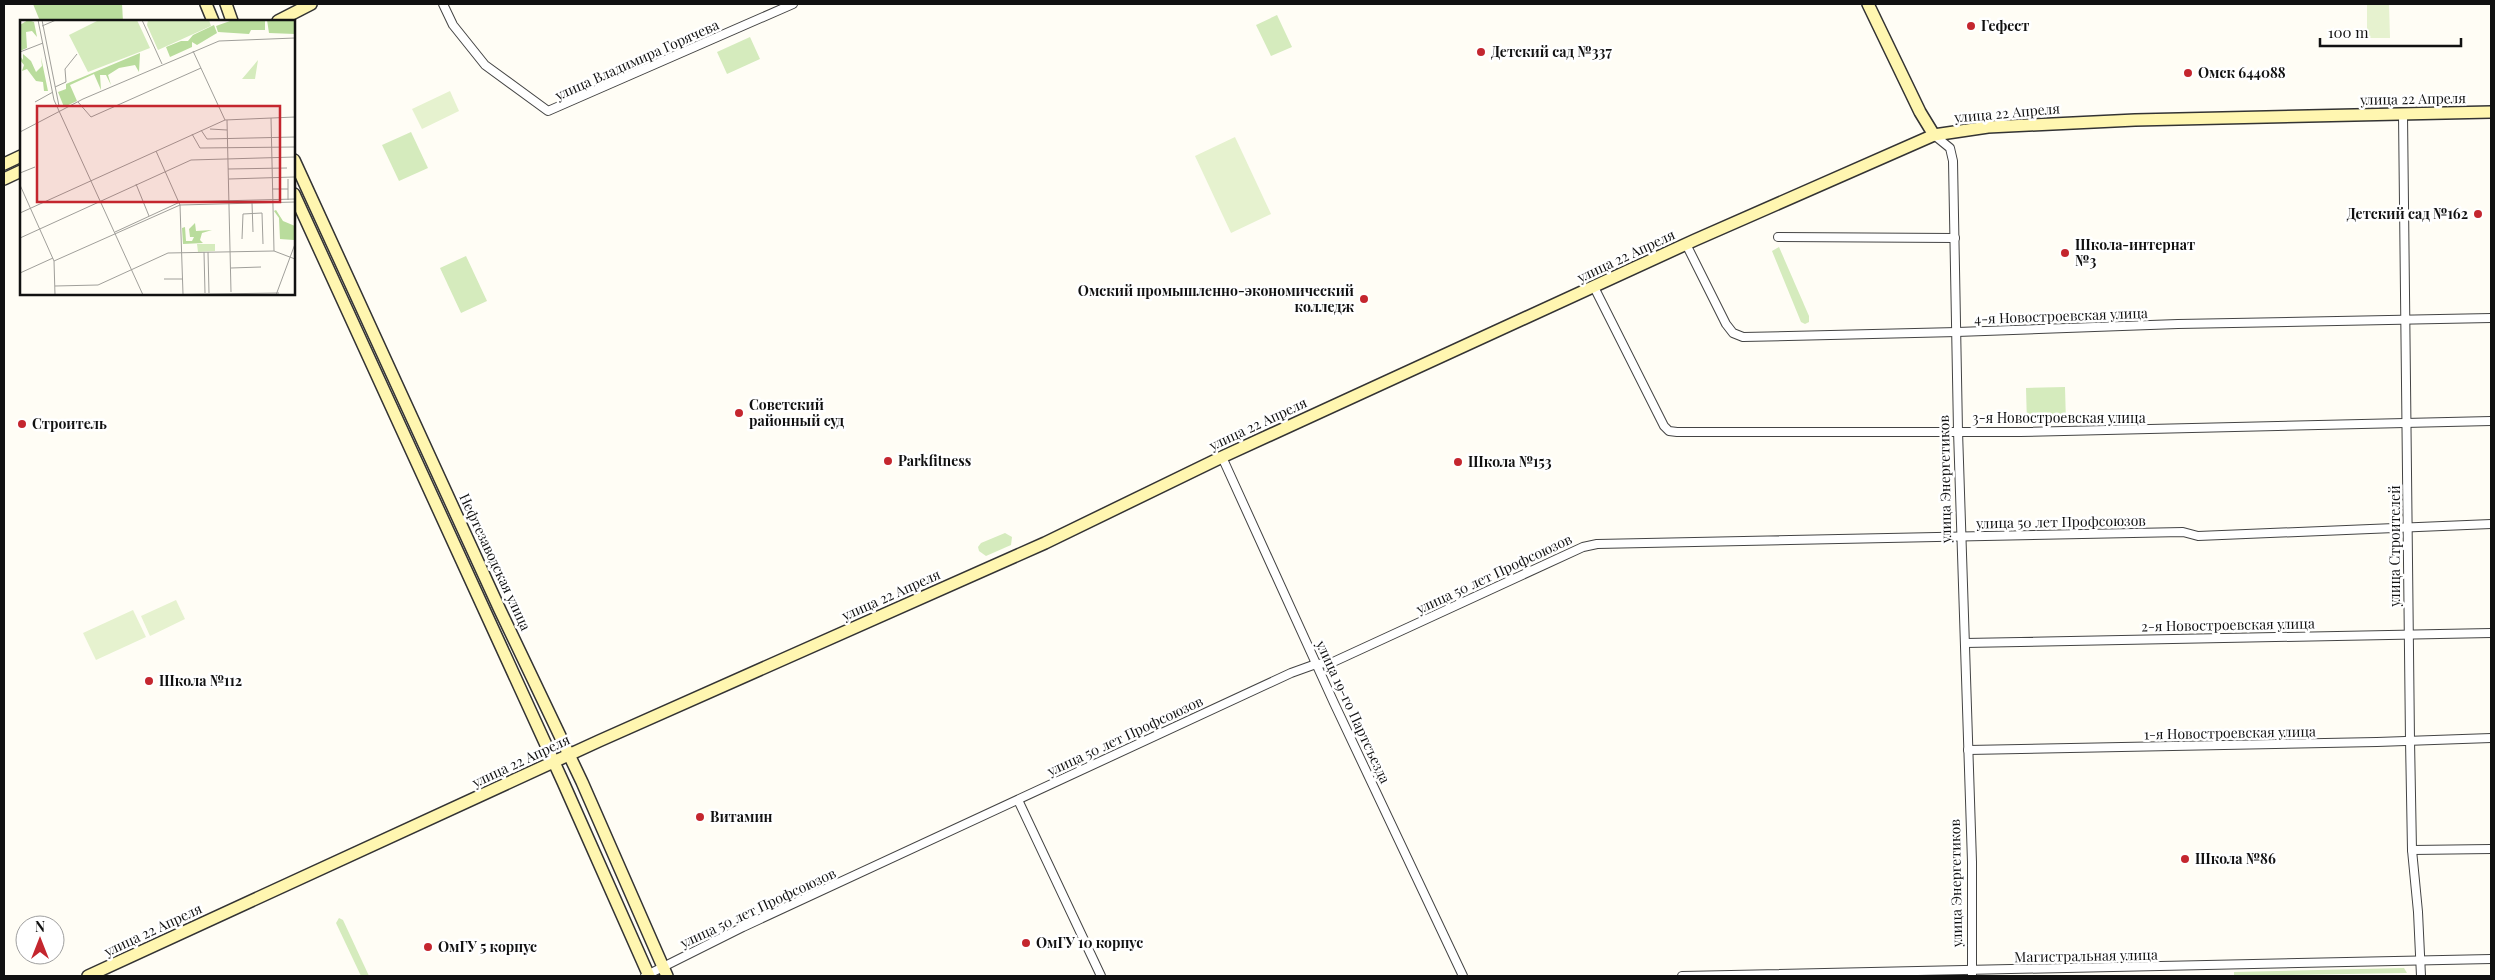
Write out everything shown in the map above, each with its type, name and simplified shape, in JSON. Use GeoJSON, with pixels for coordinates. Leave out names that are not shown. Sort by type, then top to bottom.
{"type":"FeatureCollection","features":[{"type":"Feature","properties":{"kind":"main road"},"geometry":{"type":"LineString","coordinates":[[206,4],[214,20]]}},
{"type":"Feature","properties":{"kind":"main road"},"geometry":{"type":"LineString","coordinates":[[226,4],[232,20]]}},
{"type":"Feature","properties":{"kind":"main road"},"geometry":{"type":"LineString","coordinates":[[280,20],[311,4]]}},
{"type":"Feature","properties":{"kind":"main road","name":"улица Энергетиков"},"geometry":{"type":"LineString","coordinates":[[1868,4],[1920,112],[1934,136]]}},
{"type":"Feature","properties":{"kind":"main road","name":"улица 22 Апреля"},"geometry":{"type":"LineString","coordinates":[[88,976],[588,747],[1045,544],[1222,457],[1686,244],[1934,136],[1988,126],[2126,120],[2491,112]]}},
{"type":"Feature","properties":{"kind":"main road"},"geometry":{"type":"LineString","coordinates":[[4,164],[20,156]]}},
{"type":"Feature","properties":{"kind":"main road","name":"Нефтезаводская улица"},"geometry":{"type":"LineString","coordinates":[[295,162],[500,610],[579,775],[665,972]]}},
{"type":"Feature","properties":{"kind":"main road"},"geometry":{"type":"LineString","coordinates":[[4,179],[20,171]]}},
{"type":"Feature","properties":{"kind":"main road"},"geometry":{"type":"LineString","coordinates":[[295,196],[563,782],[647,976]]}},
{"type":"Feature","properties":{"kind":"main road"},"geometry":{"type":"LineString","coordinates":[[562,739],[574,746],[588,747],[580,762],[579,775]]}},
{"type":"Feature","properties":{"kind":"main road"},"geometry":{"type":"LineString","coordinates":[[534,772],[546,760],[547,749]]}},
{"type":"Feature","properties":{"kind":"main road"},"geometry":{"type":"LineString","coordinates":[[534,772],[549,772],[560,776],[563,782]]}},
{"type":"Feature","properties":{"kind":"street","name":"улица Владимира Горячева"},"geometry":{"type":"LineString","coordinates":[[443,4],[453,25],[485,65],[548,112],[793,4]]}},
{"type":"Feature","properties":{"kind":"street","name":"улица Строителей"},"geometry":{"type":"LineString","coordinates":[[2403,115],[2407,424],[2405,430],[2412,850],[2421,976]]}},
{"type":"Feature","properties":{"kind":"street","name":"улица Энергетиков"},"geometry":{"type":"LineString","coordinates":[[1934,136],[1950,148],[1953,161],[1958,332],[1958,431],[1972,862],[1971,974]]}},
{"type":"Feature","properties":{"kind":"street"},"geometry":{"type":"LineString","coordinates":[[1778,237],[1955,238]]}},
{"type":"Feature","properties":{"kind":"street","name":"4-я Новостроевская улица"},"geometry":{"type":"LineString","coordinates":[[1686,244],[1726,324],[1733,333],[1743,337],[2178,324],[2491,318]]}},
{"type":"Feature","properties":{"kind":"street","name":"3-я Новостроевская улица"},"geometry":{"type":"LineString","coordinates":[[1594,287],[1664,426],[1669,431],[1733,433],[2028,432],[2491,421]]}},
{"type":"Feature","properties":{"kind":"street","name":"улица 19-го Партсъезда"},"geometry":{"type":"LineString","coordinates":[[1222,457],[1316,664],[1464,976]]}},
{"type":"Feature","properties":{"kind":"street","name":"улица 50 лет Профсоюзов"},"geometry":{"type":"LineString","coordinates":[[647,976],[665,972],[743,927],[1291,673],[1316,664],[1331,663],[1590,545],[2183,532],[2198,536],[2407,529],[2491,524]]}},
{"type":"Feature","properties":{"kind":"street","name":"2-я Новостроевская улица"},"geometry":{"type":"LineString","coordinates":[[1965,643],[2491,632]]}},
{"type":"Feature","properties":{"kind":"street","name":"1-я Новостроевская улица"},"geometry":{"type":"LineString","coordinates":[[1968,750],[2491,738]]}},
{"type":"Feature","properties":{"kind":"street"},"geometry":{"type":"LineString","coordinates":[[1018,800],[1101,976]]}},
{"type":"Feature","properties":{"kind":"street"},"geometry":{"type":"LineString","coordinates":[[2412,850],[2491,848]]}},
{"type":"Feature","properties":{"kind":"street","name":"Магистральная улица"},"geometry":{"type":"LineString","coordinates":[[1682,976],[1971,974],[2491,959]]}},
{"type":"Feature","properties":{"kind":"green space"},"geometry":{"type":"Polygon","coordinates":[[[33,4],[122,4],[123,20],[40,20],[33,4]]]}},
{"type":"Feature","properties":{"kind":"green space"},"geometry":{"type":"Polygon","coordinates":[[[2367,4],[2389,4],[2390,38],[2367,38],[2367,4]]]}},
{"type":"Feature","properties":{"kind":"green space"},"geometry":{"type":"Polygon","coordinates":[[[1277,15],[1292,47],[1271,56],[1256,25],[1277,15]]]}},
{"type":"Feature","properties":{"kind":"green space"},"geometry":{"type":"Polygon","coordinates":[[[750,37],[760,59],[727,74],[717,52],[750,37]]]}},
{"type":"Feature","properties":{"kind":"green space"},"geometry":{"type":"Polygon","coordinates":[[[450,91],[459,111],[422,129],[412,109],[450,91]]]}},
{"type":"Feature","properties":{"kind":"green space"},"geometry":{"type":"Polygon","coordinates":[[[411,132],[428,168],[399,181],[382,145],[411,132]]]}},
{"type":"Feature","properties":{"kind":"green space"},"geometry":{"type":"Polygon","coordinates":[[[1235,137],[1271,214],[1231,233],[1195,156],[1235,137]]]}},
{"type":"Feature","properties":{"kind":"green space"},"geometry":{"type":"Polygon","coordinates":[[[1779,247],[1809,316],[1809,322],[1805,324],[1801,322],[1772,251],[1779,247]]]}},
{"type":"Feature","properties":{"kind":"green space"},"geometry":{"type":"Polygon","coordinates":[[[466,256],[487,301],[461,313],[440,268],[466,256]]]}},
{"type":"Feature","properties":{"kind":"green space"},"geometry":{"type":"Polygon","coordinates":[[[2065,387],[2066,423],[2027,424],[2026,388],[2065,387]]]}},
{"type":"Feature","properties":{"kind":"green space"},"geometry":{"type":"Polygon","coordinates":[[[1005,533],[1012,537],[1011,545],[986,556],[979,551],[978,547],[981,543],[1005,533]]]}},
{"type":"Feature","properties":{"kind":"green space"},"geometry":{"type":"Polygon","coordinates":[[[176,600],[185,619],[150,636],[141,616],[176,600]]]}},
{"type":"Feature","properties":{"kind":"green space"},"geometry":{"type":"Polygon","coordinates":[[[133,610],[146,637],[96,660],[83,633],[133,610]]]}},
{"type":"Feature","properties":{"kind":"green space"},"geometry":{"type":"Polygon","coordinates":[[[339,918],[343,920],[369,976],[361,976],[336,923],[339,918]]]}},
{"type":"Feature","properties":{"kind":"green space"},"geometry":{"type":"Polygon","coordinates":[[[2404,968],[2407,973],[2234,976],[2234,972],[2404,968]]]}},
{"type":"Feature","properties":{"kind":"place","name":"Гефест"},"geometry":{"type":"Point","coordinates":[1971,26]}},
{"type":"Feature","properties":{"kind":"place","name":"Детский сад №337"},"geometry":{"type":"Point","coordinates":[1481,52]}},
{"type":"Feature","properties":{"kind":"place","name":"Омск 644088"},"geometry":{"type":"Point","coordinates":[2188,73]}},
{"type":"Feature","properties":{"kind":"place","name":"Детский сад №162"},"geometry":{"type":"Point","coordinates":[2478,214]}},
{"type":"Feature","properties":{"kind":"place","name":"Школа-интернат №3"},"geometry":{"type":"Point","coordinates":[2065,253]}},
{"type":"Feature","properties":{"kind":"place","name":"Омский промышленно-экономический колледж"},"geometry":{"type":"Point","coordinates":[1364,299]}},
{"type":"Feature","properties":{"kind":"place","name":"Советский районный суд"},"geometry":{"type":"Point","coordinates":[739,413]}},
{"type":"Feature","properties":{"kind":"place","name":"Строитель"},"geometry":{"type":"Point","coordinates":[22,424]}},
{"type":"Feature","properties":{"kind":"place","name":"Parkfitness"},"geometry":{"type":"Point","coordinates":[888,461]}},
{"type":"Feature","properties":{"kind":"place","name":"Школа №153"},"geometry":{"type":"Point","coordinates":[1458,462]}},
{"type":"Feature","properties":{"kind":"place","name":"Школа №112"},"geometry":{"type":"Point","coordinates":[149,681]}},
{"type":"Feature","properties":{"kind":"place","name":"Витамин"},"geometry":{"type":"Point","coordinates":[700,817]}},
{"type":"Feature","properties":{"kind":"place","name":"Школа №86"},"geometry":{"type":"Point","coordinates":[2185,859]}},
{"type":"Feature","properties":{"kind":"place","name":"ОмГУ 10 корпус"},"geometry":{"type":"Point","coordinates":[1026,943]}},
{"type":"Feature","properties":{"kind":"place","name":"ОмГУ 5 корпус"},"geometry":{"type":"Point","coordinates":[428,947]}}]}
